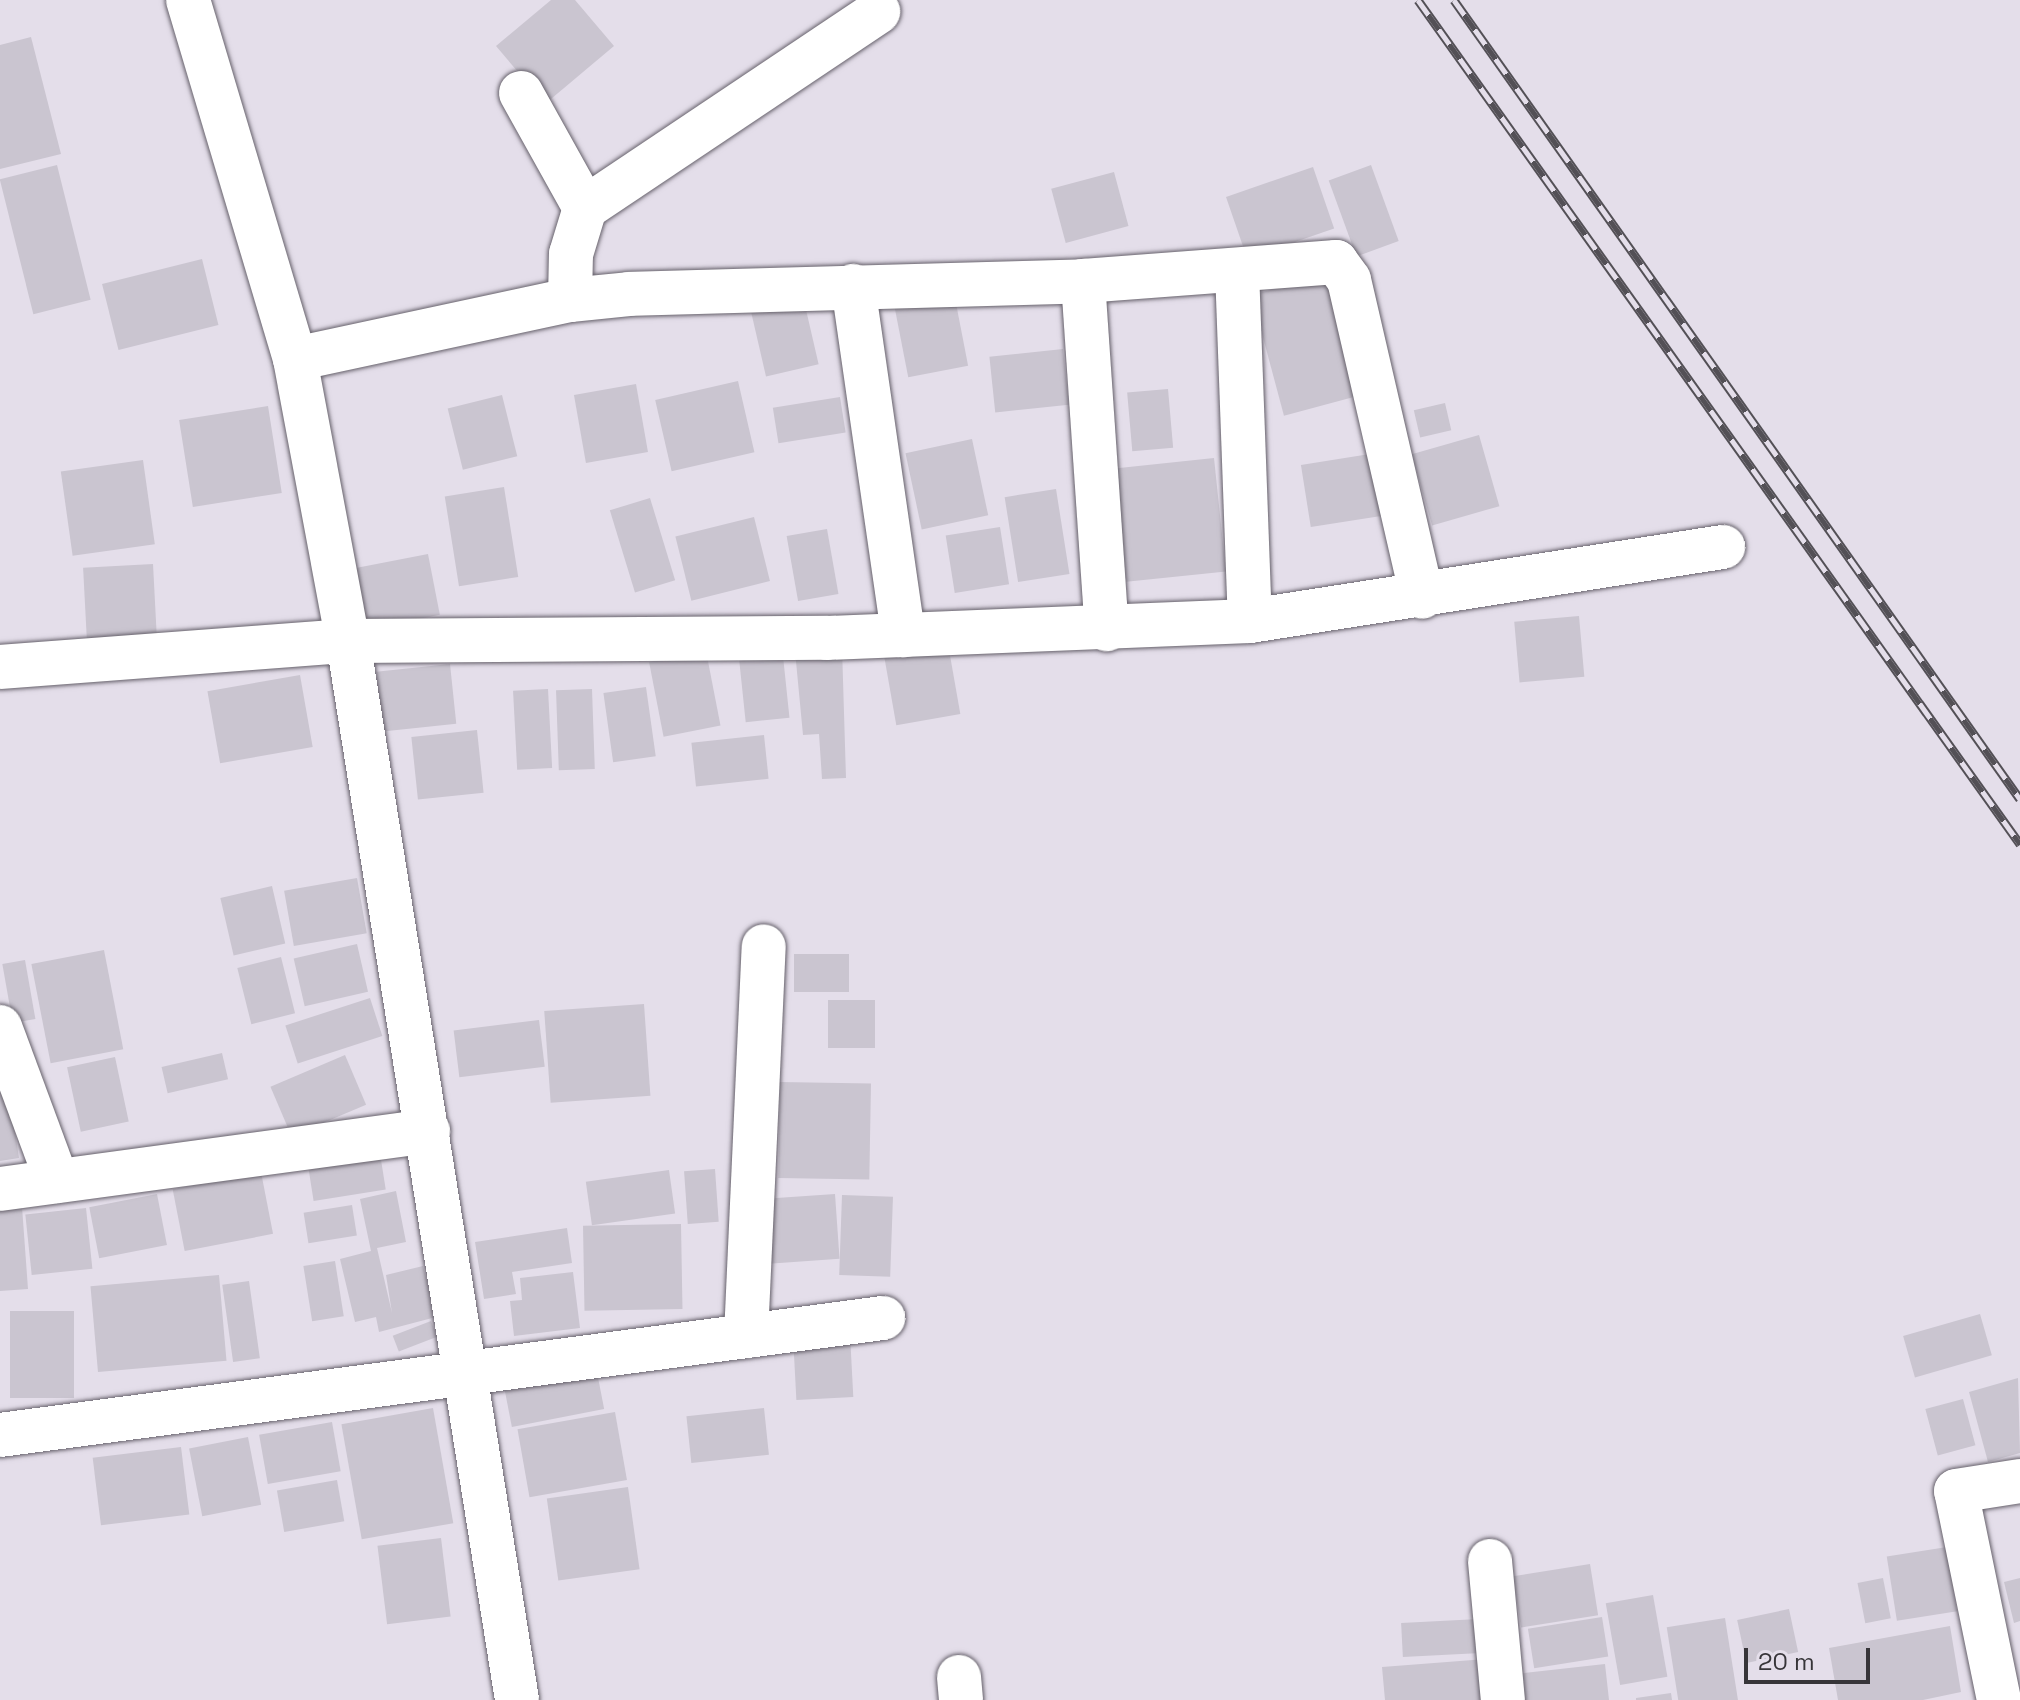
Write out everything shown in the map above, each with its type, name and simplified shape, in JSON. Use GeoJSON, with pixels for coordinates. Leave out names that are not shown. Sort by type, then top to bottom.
{"type":"FeatureCollection","features":[{"type":"Feature","properties":{"kind":"street"},"geometry":{"type":"LineString","coordinates":[[188,0],[295,359],[348,641],[469,1373],[517,1700]]}},
{"type":"Feature","properties":{"kind":"street"},"geometry":{"type":"LineString","coordinates":[[570,300],[571,254],[585,208],[878,12]]}},
{"type":"Feature","properties":{"kind":"street"},"geometry":{"type":"LineString","coordinates":[[521,93],[585,208]]}},
{"type":"Feature","properties":{"kind":"street"},"geometry":{"type":"LineString","coordinates":[[295,359],[570,300],[853,286],[1083,281],[1336,262],[1344,268],[1422,597]]}},
{"type":"Feature","properties":{"kind":"street"},"geometry":{"type":"LineString","coordinates":[[1237,270],[1250,621]]}},
{"type":"Feature","properties":{"kind":"street"},"geometry":{"type":"LineString","coordinates":[[1083,281],[1107,629]]}},
{"type":"Feature","properties":{"kind":"street"},"geometry":{"type":"LineString","coordinates":[[853,286],[903,635]]}},
{"type":"Feature","properties":{"kind":"street"},"geometry":{"type":"LineString","coordinates":[[0,667],[348,641],[903,635],[1250,621],[1422,597],[1723,547]]}},
{"type":"Feature","properties":{"kind":"street"},"geometry":{"type":"LineString","coordinates":[[746,1336],[764,946]]}},
{"type":"Feature","properties":{"kind":"street"},"geometry":{"type":"LineString","coordinates":[[0,1027],[57,1181]]}},
{"type":"Feature","properties":{"kind":"street"},"geometry":{"type":"LineString","coordinates":[[0,1189],[428,1131]]}},
{"type":"Feature","properties":{"kind":"street"},"geometry":{"type":"LineString","coordinates":[[1,1426],[469,1373],[883,1318]]}},
{"type":"Feature","properties":{"kind":"street"},"geometry":{"type":"LineString","coordinates":[[1999,1700],[1956,1491],[2020,1481]]}},
{"type":"Feature","properties":{"kind":"street"},"geometry":{"type":"LineString","coordinates":[[1490,1561],[1503,1700]]}},
{"type":"Feature","properties":{"kind":"building"},"geometry":{"type":"Polygon","coordinates":[[[551,0],[575,0],[614,46],[545,104],[496,46],[551,0]]]}},
{"type":"Feature","properties":{"kind":"building"},"geometry":{"type":"Polygon","coordinates":[[[31,37],[61,154],[0,169],[0,45],[31,37]]]}},
{"type":"Feature","properties":{"kind":"building"},"geometry":{"type":"Polygon","coordinates":[[[57,165],[91,300],[33,314],[0,179],[57,165]]]}},
{"type":"Feature","properties":{"kind":"building"},"geometry":{"type":"Polygon","coordinates":[[[1371,165],[1399,241],[1356,257],[1329,180],[1371,165]]]}},
{"type":"Feature","properties":{"kind":"building"},"geometry":{"type":"Polygon","coordinates":[[[1313,167],[1334,228],[1247,258],[1226,197],[1313,167]]]}},
{"type":"Feature","properties":{"kind":"building"},"geometry":{"type":"Polygon","coordinates":[[[1114,172],[1128,226],[1066,243],[1051,189],[1114,172]]]}},
{"type":"Feature","properties":{"kind":"building"},"geometry":{"type":"Polygon","coordinates":[[[202,259],[218,325],[119,350],[102,284],[202,259]]]}},
{"type":"Feature","properties":{"kind":"building"},"geometry":{"type":"Polygon","coordinates":[[[1326,275],[1358,396],[1284,416],[1252,295],[1326,275]]]}},
{"type":"Feature","properties":{"kind":"building"},"geometry":{"type":"Polygon","coordinates":[[[954,293],[968,366],[908,377],[894,305],[954,293]]]}},
{"type":"Feature","properties":{"kind":"building"},"geometry":{"type":"Polygon","coordinates":[[[804,301],[819,364],[766,376],[751,313],[804,301]]]}},
{"type":"Feature","properties":{"kind":"building"},"geometry":{"type":"Polygon","coordinates":[[[1063,349],[1069,405],[995,412],[989,357],[1063,349]]]}},
{"type":"Feature","properties":{"kind":"building"},"geometry":{"type":"Polygon","coordinates":[[[738,381],[754,452],[672,471],[655,400],[738,381]]]}},
{"type":"Feature","properties":{"kind":"building"},"geometry":{"type":"Polygon","coordinates":[[[636,384],[648,452],[586,463],[574,395],[636,384]]]}},
{"type":"Feature","properties":{"kind":"building"},"geometry":{"type":"Polygon","coordinates":[[[1168,389],[1173,448],[1132,451],[1127,393],[1168,389]]]}},
{"type":"Feature","properties":{"kind":"building"},"geometry":{"type":"Polygon","coordinates":[[[502,395],[517,456],[463,470],[448,409],[502,395]]]}},
{"type":"Feature","properties":{"kind":"building"},"geometry":{"type":"Polygon","coordinates":[[[840,397],[846,433],[778,443],[773,408],[840,397]]]}},
{"type":"Feature","properties":{"kind":"building"},"geometry":{"type":"Polygon","coordinates":[[[1445,403],[1451,430],[1420,437],[1414,410],[1445,403]]]}},
{"type":"Feature","properties":{"kind":"building"},"geometry":{"type":"Polygon","coordinates":[[[268,406],[282,493],[193,507],[179,420],[268,406]]]}},
{"type":"Feature","properties":{"kind":"building"},"geometry":{"type":"Polygon","coordinates":[[[1479,435],[1499,506],[1432,525],[1412,454],[1479,435]]]}},
{"type":"Feature","properties":{"kind":"building"},"geometry":{"type":"Polygon","coordinates":[[[972,439],[988,515],[922,529],[905,453],[972,439]]]}},
{"type":"Feature","properties":{"kind":"building"},"geometry":{"type":"Polygon","coordinates":[[[1376,453],[1386,515],[1311,527],[1301,465],[1376,453]]]}},
{"type":"Feature","properties":{"kind":"building"},"geometry":{"type":"Polygon","coordinates":[[[1214,458],[1226,571],[1126,582],[1115,468],[1214,458]]]}},
{"type":"Feature","properties":{"kind":"building"},"geometry":{"type":"Polygon","coordinates":[[[143,460],[155,544],[73,556],[61,472],[143,460]]]}},
{"type":"Feature","properties":{"kind":"building"},"geometry":{"type":"Polygon","coordinates":[[[504,487],[518,577],[459,586],[445,496],[504,487]]]}},
{"type":"Feature","properties":{"kind":"building"},"geometry":{"type":"Polygon","coordinates":[[[1056,489],[1069,574],[1018,582],[1005,497],[1056,489]]]}},
{"type":"Feature","properties":{"kind":"building"},"geometry":{"type":"Polygon","coordinates":[[[650,498],[675,580],[635,593],[610,510],[650,498]]]}},
{"type":"Feature","properties":{"kind":"building"},"geometry":{"type":"Polygon","coordinates":[[[754,517],[770,581],[691,601],[675,537],[754,517]]]}},
{"type":"Feature","properties":{"kind":"building"},"geometry":{"type":"Polygon","coordinates":[[[1000,527],[1009,584],[955,593],[946,536],[1000,527]]]}},
{"type":"Feature","properties":{"kind":"building"},"geometry":{"type":"Polygon","coordinates":[[[827,529],[838,594],[798,601],[787,536],[827,529]]]}},
{"type":"Feature","properties":{"kind":"building"},"geometry":{"type":"Polygon","coordinates":[[[428,554],[440,615],[361,630],[349,569],[428,554]]]}},
{"type":"Feature","properties":{"kind":"building"},"geometry":{"type":"Polygon","coordinates":[[[153,564],[157,635],[87,639],[83,568],[153,564]]]}},
{"type":"Feature","properties":{"kind":"building"},"geometry":{"type":"Polygon","coordinates":[[[1579,616],[1584,677],[1520,682],[1514,622],[1579,616]]]}},
{"type":"Feature","properties":{"kind":"building"},"geometry":{"type":"Polygon","coordinates":[[[948,644],[960,714],[896,725],[884,655],[948,644]]]}},
{"type":"Feature","properties":{"kind":"building"},"geometry":{"type":"Polygon","coordinates":[[[842,647],[846,778],[822,779],[819,734],[803,735],[795,651],[842,647]]]}},
{"type":"Feature","properties":{"kind":"building"},"geometry":{"type":"Polygon","coordinates":[[[706,651],[721,726],[664,737],[649,662],[706,651]]]}},
{"type":"Feature","properties":{"kind":"building"},"geometry":{"type":"Polygon","coordinates":[[[783,656],[789,718],[746,722],[739,661],[783,656]]]}},
{"type":"Feature","properties":{"kind":"building"},"geometry":{"type":"Polygon","coordinates":[[[450,664],[456,724],[383,731],[376,672],[450,664]]]}},
{"type":"Feature","properties":{"kind":"building"},"geometry":{"type":"Polygon","coordinates":[[[300,675],[313,747],[220,763],[207,691],[300,675]]]}},
{"type":"Feature","properties":{"kind":"building"},"geometry":{"type":"Polygon","coordinates":[[[646,687],[656,756],[613,762],[603,693],[646,687]]]}},
{"type":"Feature","properties":{"kind":"building"},"geometry":{"type":"Polygon","coordinates":[[[548,689],[552,768],[517,770],[513,691],[548,689]]]}},
{"type":"Feature","properties":{"kind":"building"},"geometry":{"type":"Polygon","coordinates":[[[592,689],[595,769],[559,770],[556,690],[592,689]]]}},
{"type":"Feature","properties":{"kind":"building"},"geometry":{"type":"Polygon","coordinates":[[[477,730],[484,793],[418,800],[411,737],[477,730]]]}},
{"type":"Feature","properties":{"kind":"building"},"geometry":{"type":"Polygon","coordinates":[[[764,735],[769,779],[696,786],[691,743],[764,735]]]}},
{"type":"Feature","properties":{"kind":"building"},"geometry":{"type":"Polygon","coordinates":[[[357,878],[367,933],[294,946],[284,891],[357,878]]]}},
{"type":"Feature","properties":{"kind":"building"},"geometry":{"type":"Polygon","coordinates":[[[272,886],[285,943],[234,955],[220,898],[272,886]]]}},
{"type":"Feature","properties":{"kind":"building"},"geometry":{"type":"Polygon","coordinates":[[[357,944],[368,992],[305,1006],[294,959],[357,944]]]}},
{"type":"Feature","properties":{"kind":"building"},"geometry":{"type":"Polygon","coordinates":[[[104,950],[123,1049],[51,1063],[31,964],[104,950]]]}},
{"type":"Feature","properties":{"kind":"building"},"geometry":{"type":"Polygon","coordinates":[[[794,954],[849,954],[849,992],[794,992],[794,954]]]}},
{"type":"Feature","properties":{"kind":"building"},"geometry":{"type":"Polygon","coordinates":[[[281,957],[295,1013],[251,1024],[237,968],[281,957]]]}},
{"type":"Feature","properties":{"kind":"building"},"geometry":{"type":"Polygon","coordinates":[[[25,960],[35,1019],[13,1023],[2,964],[25,960]]]}},
{"type":"Feature","properties":{"kind":"building"},"geometry":{"type":"Polygon","coordinates":[[[370,998],[382,1036],[298,1064],[285,1026],[370,998]]]}},
{"type":"Feature","properties":{"kind":"building"},"geometry":{"type":"Polygon","coordinates":[[[828,1000],[875,1000],[875,1048],[828,1048],[828,1000]]]}},
{"type":"Feature","properties":{"kind":"building"},"geometry":{"type":"Polygon","coordinates":[[[644,1004],[650,1096],[551,1103],[544,1011],[644,1004]]]}},
{"type":"Feature","properties":{"kind":"building"},"geometry":{"type":"Polygon","coordinates":[[[539,1020],[545,1067],[459,1077],[454,1030],[539,1020]]]}},
{"type":"Feature","properties":{"kind":"building"},"geometry":{"type":"Polygon","coordinates":[[[222,1053],[228,1079],[168,1093],[162,1067],[222,1053]]]}},
{"type":"Feature","properties":{"kind":"building"},"geometry":{"type":"Polygon","coordinates":[[[345,1055],[366,1105],[292,1136],[270,1087],[345,1055]]]}},
{"type":"Feature","properties":{"kind":"building"},"geometry":{"type":"Polygon","coordinates":[[[115,1057],[129,1122],[81,1132],[67,1067],[115,1057]]]}},
{"type":"Feature","properties":{"kind":"building"},"geometry":{"type":"Polygon","coordinates":[[[780,1082],[871,1084],[869,1180],[778,1178],[780,1082]]]}},
{"type":"Feature","properties":{"kind":"building"},"geometry":{"type":"Polygon","coordinates":[[[8,1086],[19,1158],[0,1161],[0,1088],[8,1086]]]}},
{"type":"Feature","properties":{"kind":"building"},"geometry":{"type":"Polygon","coordinates":[[[379,1147],[386,1189],[314,1201],[307,1158],[379,1147]]]}},
{"type":"Feature","properties":{"kind":"building"},"geometry":{"type":"Polygon","coordinates":[[[715,1169],[719,1222],[688,1224],[684,1171],[715,1169]]]}},
{"type":"Feature","properties":{"kind":"building"},"geometry":{"type":"Polygon","coordinates":[[[669,1170],[675,1214],[592,1225],[586,1182],[669,1170]]]}},
{"type":"Feature","properties":{"kind":"building"},"geometry":{"type":"Polygon","coordinates":[[[261,1172],[273,1234],[185,1251],[173,1189],[261,1172]]]}},
{"type":"Feature","properties":{"kind":"building"},"geometry":{"type":"Polygon","coordinates":[[[396,1191],[406,1242],[377,1248],[392,1313],[386,1275],[423,1266],[436,1317],[379,1332],[376,1317],[355,1322],[340,1259],[371,1251],[360,1199],[396,1191]]]}},
{"type":"Feature","properties":{"kind":"building"},"geometry":{"type":"Polygon","coordinates":[[[21,1193],[28,1289],[0,1291],[0,1195],[21,1193]]]}},
{"type":"Feature","properties":{"kind":"building"},"geometry":{"type":"Polygon","coordinates":[[[157,1194],[167,1245],[99,1258],[89,1207],[157,1194]]]}},
{"type":"Feature","properties":{"kind":"building"},"geometry":{"type":"Polygon","coordinates":[[[835,1194],[840,1259],[760,1264],[755,1200],[835,1194]]]}},
{"type":"Feature","properties":{"kind":"building"},"geometry":{"type":"Polygon","coordinates":[[[842,1195],[893,1197],[890,1277],[839,1275],[842,1195]]]}},
{"type":"Feature","properties":{"kind":"building"},"geometry":{"type":"Polygon","coordinates":[[[352,1205],[357,1236],[308,1243],[304,1213],[352,1205]]]}},
{"type":"Feature","properties":{"kind":"building"},"geometry":{"type":"Polygon","coordinates":[[[86,1208],[92,1269],[32,1275],[25,1214],[86,1208]]]}},
{"type":"Feature","properties":{"kind":"building"},"geometry":{"type":"Polygon","coordinates":[[[681,1224],[682,1309],[584,1311],[583,1226],[681,1224]]]}},
{"type":"Feature","properties":{"kind":"building"},"geometry":{"type":"Polygon","coordinates":[[[567,1228],[572,1263],[512,1272],[516,1294],[484,1299],[475,1242],[567,1228]]]}},
{"type":"Feature","properties":{"kind":"building"},"geometry":{"type":"Polygon","coordinates":[[[335,1261],[344,1316],[312,1321],[303,1266],[335,1261]]]}},
{"type":"Feature","properties":{"kind":"building"},"geometry":{"type":"Polygon","coordinates":[[[573,1272],[580,1328],[514,1336],[510,1301],[522,1300],[520,1278],[573,1272]]]}},
{"type":"Feature","properties":{"kind":"building"},"geometry":{"type":"Polygon","coordinates":[[[219,1275],[226,1361],[98,1372],[90,1286],[219,1275]]]}},
{"type":"Feature","properties":{"kind":"building"},"geometry":{"type":"Polygon","coordinates":[[[249,1281],[260,1358],[233,1362],[222,1285],[249,1281]]]}},
{"type":"Feature","properties":{"kind":"building"},"geometry":{"type":"Polygon","coordinates":[[[10,1311],[74,1311],[74,1398],[10,1398],[10,1311]]]}},
{"type":"Feature","properties":{"kind":"building"},"geometry":{"type":"Polygon","coordinates":[[[1980,1314],[1992,1355],[1915,1377],[1903,1336],[1980,1314]]]}},
{"type":"Feature","properties":{"kind":"building"},"geometry":{"type":"Polygon","coordinates":[[[431,1321],[437,1337],[399,1352],[393,1336],[431,1321]]]}},
{"type":"Feature","properties":{"kind":"building"},"geometry":{"type":"Polygon","coordinates":[[[850,1334],[853,1397],[796,1400],[793,1337],[850,1334]]]}},
{"type":"Feature","properties":{"kind":"building"},"geometry":{"type":"Polygon","coordinates":[[[595,1362],[604,1409],[512,1427],[503,1380],[595,1362]]]}},
{"type":"Feature","properties":{"kind":"building"},"geometry":{"type":"Polygon","coordinates":[[[2018,1378],[2020,1453],[1988,1462],[1969,1392],[2018,1378]]]}},
{"type":"Feature","properties":{"kind":"building"},"geometry":{"type":"Polygon","coordinates":[[[1963,1399],[1975,1445],[1938,1455],[1925,1409],[1963,1399]]]}},
{"type":"Feature","properties":{"kind":"building"},"geometry":{"type":"Polygon","coordinates":[[[433,1408],[453,1523],[362,1539],[341,1424],[433,1408]]]}},
{"type":"Feature","properties":{"kind":"building"},"geometry":{"type":"Polygon","coordinates":[[[764,1408],[769,1455],[691,1463],[686,1416],[764,1408]]]}},
{"type":"Feature","properties":{"kind":"building"},"geometry":{"type":"Polygon","coordinates":[[[615,1412],[627,1480],[529,1497],[518,1429],[615,1412]]]}},
{"type":"Feature","properties":{"kind":"building"},"geometry":{"type":"Polygon","coordinates":[[[332,1422],[341,1471],[268,1484],[259,1435],[332,1422]]]}},
{"type":"Feature","properties":{"kind":"building"},"geometry":{"type":"Polygon","coordinates":[[[248,1437],[261,1505],[202,1516],[189,1448],[248,1437]]]}},
{"type":"Feature","properties":{"kind":"building"},"geometry":{"type":"Polygon","coordinates":[[[181,1447],[189,1514],[101,1525],[93,1458],[181,1447]]]}},
{"type":"Feature","properties":{"kind":"building"},"geometry":{"type":"Polygon","coordinates":[[[337,1480],[344,1521],[284,1532],[277,1491],[337,1480]]]}},
{"type":"Feature","properties":{"kind":"building"},"geometry":{"type":"Polygon","coordinates":[[[628,1487],[640,1569],[558,1581],[547,1498],[628,1487]]]}},
{"type":"Feature","properties":{"kind":"building"},"geometry":{"type":"Polygon","coordinates":[[[441,1538],[451,1616],[387,1624],[377,1546],[441,1538]]]}},
{"type":"Feature","properties":{"kind":"building"},"geometry":{"type":"Polygon","coordinates":[[[1947,1547],[1957,1611],[1897,1621],[1887,1557],[1947,1547]]]}},
{"type":"Feature","properties":{"kind":"building"},"geometry":{"type":"Polygon","coordinates":[[[1590,1564],[1598,1615],[1521,1628],[1513,1576],[1590,1564]]]}},
{"type":"Feature","properties":{"kind":"building"},"geometry":{"type":"Polygon","coordinates":[[[1883,1578],[1891,1618],[1865,1623],[1857,1583],[1883,1578]]]}},
{"type":"Feature","properties":{"kind":"building"},"geometry":{"type":"Polygon","coordinates":[[[2020,1578],[2020,1621],[2014,1623],[2004,1582],[2020,1578]]]}},
{"type":"Feature","properties":{"kind":"building"},"geometry":{"type":"Polygon","coordinates":[[[1653,1595],[1667,1677],[1620,1685],[1606,1603],[1653,1595]]]}},
{"type":"Feature","properties":{"kind":"building"},"geometry":{"type":"Polygon","coordinates":[[[1789,1609],[1798,1652],[1746,1663],[1737,1620],[1789,1609]]]}},
{"type":"Feature","properties":{"kind":"building"},"geometry":{"type":"Polygon","coordinates":[[[1602,1617],[1608,1657],[1534,1668],[1528,1629],[1602,1617]]]}},
{"type":"Feature","properties":{"kind":"building"},"geometry":{"type":"Polygon","coordinates":[[[1725,1618],[1738,1700],[1678,1700],[1667,1627],[1725,1618]]]}},
{"type":"Feature","properties":{"kind":"building"},"geometry":{"type":"Polygon","coordinates":[[[1479,1619],[1481,1653],[1403,1657],[1401,1623],[1479,1619]]]}},
{"type":"Feature","properties":{"kind":"building"},"geometry":{"type":"Polygon","coordinates":[[[1950,1626],[1961,1692],[1923,1700],[1838,1700],[1829,1648],[1950,1626]]]}},
{"type":"Feature","properties":{"kind":"building"},"geometry":{"type":"Polygon","coordinates":[[[1486,1659],[1490,1700],[1385,1700],[1382,1667],[1486,1659]]]}},
{"type":"Feature","properties":{"kind":"building"},"geometry":{"type":"Polygon","coordinates":[[[1605,1664],[1609,1700],[1520,1700],[1516,1674],[1605,1664]]]}},
{"type":"Feature","properties":{"kind":"building"},"geometry":{"type":"Polygon","coordinates":[[[1671,1693],[1672,1700],[1636,1700],[1636,1698],[1671,1693]]]}},
{"type":"Feature","properties":{"kind":"railway"},"geometry":{"type":"LineString","coordinates":[[1418,0],[2020,844]]}},
{"type":"Feature","properties":{"kind":"railway"},"geometry":{"type":"LineString","coordinates":[[1454,0],[2020,799]]}}]}
